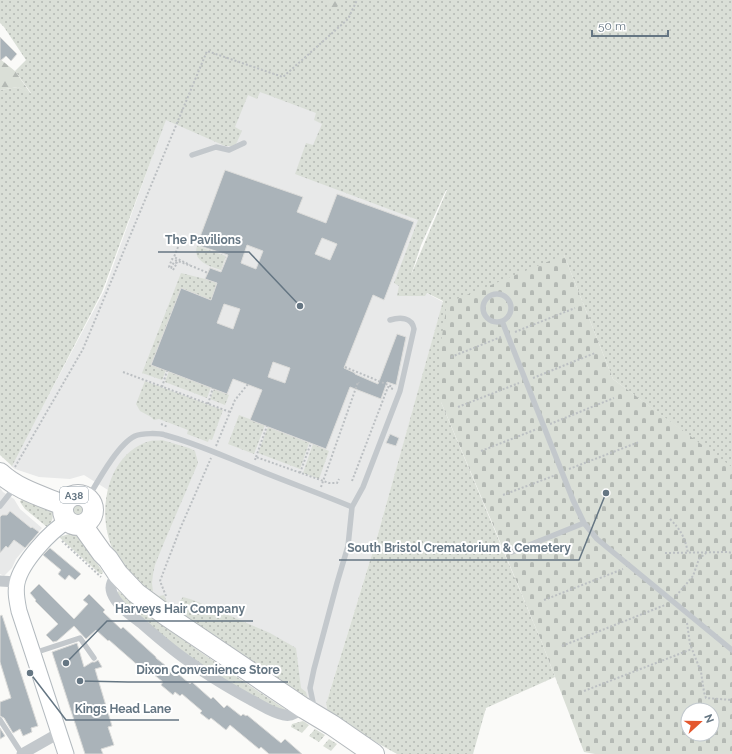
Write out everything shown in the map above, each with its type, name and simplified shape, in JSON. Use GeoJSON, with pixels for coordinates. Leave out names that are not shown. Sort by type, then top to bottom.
{"type":"FeatureCollection","features":[{"type":"Feature","properties":{"kind":"highway","name":"A38"},"geometry":{"type":"LineString","coordinates":[[13,482],[73,513]]}},
{"type":"Feature","properties":{"kind":"highway"},"geometry":{"type":"LineString","coordinates":[[73,513],[102,553],[112,573],[136,593],[167,616],[374,754]]}},
{"type":"Feature","properties":{"kind":"street"},"geometry":{"type":"LineString","coordinates":[[66,754],[33,654],[17,602],[16,592],[17,582],[28,561],[43,542],[73,513]]}},
{"type":"Feature","properties":{"kind":"street"},"geometry":{"type":"LineString","coordinates":[[0,581],[17,582]]}},
{"type":"Feature","properties":{"kind":"street"},"geometry":{"type":"LineString","coordinates":[[22,754],[59,733]]}},
{"type":"Feature","properties":{"kind":"lane"},"geometry":{"type":"LineString","coordinates":[[192,155],[216,147],[228,150],[244,143]]}},
{"type":"Feature","properties":{"kind":"lane"},"geometry":{"type":"LineString","coordinates":[[494,294],[503,295],[510,302],[511,306],[509,315],[502,321],[493,321],[489,319],[484,311],[484,302],[487,298],[494,294]]}},
{"type":"Feature","properties":{"kind":"lane"},"geometry":{"type":"LineString","coordinates":[[309,712],[313,702],[310,688],[314,669],[348,546],[352,507],[363,487],[400,391],[414,329],[413,325],[406,318],[390,320]]}},
{"type":"Feature","properties":{"kind":"lane"},"geometry":{"type":"LineString","coordinates":[[502,321],[573,500],[584,523],[597,539],[732,650]]}},
{"type":"Feature","properties":{"kind":"lane"},"geometry":{"type":"LineString","coordinates":[[73,513],[109,463],[125,444],[136,435],[152,434],[164,434],[214,452],[352,507]]}},
{"type":"Feature","properties":{"kind":"lane"},"geometry":{"type":"LineString","coordinates":[[0,506],[13,482]]}},
{"type":"Feature","properties":{"kind":"lane"},"geometry":{"type":"LineString","coordinates":[[512,552],[584,523]]}},
{"type":"Feature","properties":{"kind":"lane"},"geometry":{"type":"LineString","coordinates":[[33,654],[80,638],[94,658]]}},
{"type":"Feature","properties":{"kind":"lane"},"geometry":{"type":"LineString","coordinates":[[0,720],[22,754]]}},
{"type":"Feature","properties":{"kind":"path"},"geometry":{"type":"LineString","coordinates":[[13,482],[83,349],[207,51],[283,76],[348,19],[357,0]]}},
{"type":"Feature","properties":{"kind":"path"},"geometry":{"type":"LineString","coordinates":[[178,247],[174,257],[194,267]]}},
{"type":"Feature","properties":{"kind":"path"},"geometry":{"type":"LineString","coordinates":[[173,270],[177,263],[174,262],[171,268],[169,267],[172,259],[208,273]]}},
{"type":"Feature","properties":{"kind":"path"},"geometry":{"type":"LineString","coordinates":[[451,357],[575,308]]}},
{"type":"Feature","properties":{"kind":"path"},"geometry":{"type":"LineString","coordinates":[[345,367],[394,387],[394,389],[388,387],[352,481]]}},
{"type":"Feature","properties":{"kind":"path"},"geometry":{"type":"LineString","coordinates":[[162,387],[167,371]]}},
{"type":"Feature","properties":{"kind":"path"},"geometry":{"type":"LineString","coordinates":[[123,372],[230,412]]}},
{"type":"Feature","properties":{"kind":"path"},"geometry":{"type":"LineString","coordinates":[[319,493],[359,382]]}},
{"type":"Feature","properties":{"kind":"path"},"geometry":{"type":"LineString","coordinates":[[166,596],[160,581],[180,529],[235,400],[248,384]]}},
{"type":"Feature","properties":{"kind":"path"},"geometry":{"type":"LineString","coordinates":[[208,404],[213,388]]}},
{"type":"Feature","properties":{"kind":"path"},"geometry":{"type":"LineString","coordinates":[[253,464],[267,426]]}},
{"type":"Feature","properties":{"kind":"path"},"geometry":{"type":"LineString","coordinates":[[503,495],[639,442]]}},
{"type":"Feature","properties":{"kind":"path"},"geometry":{"type":"LineString","coordinates":[[300,472],[311,443]]}},
{"type":"Feature","properties":{"kind":"path"},"geometry":{"type":"LineString","coordinates":[[256,457],[329,483],[337,482],[339,479]]}},
{"type":"Feature","properties":{"kind":"path"},"geometry":{"type":"LineString","coordinates":[[73,513],[112,573]]}},
{"type":"Feature","properties":{"kind":"path"},"geometry":{"type":"LineString","coordinates":[[670,519],[677,526],[685,539],[688,553]]}},
{"type":"Feature","properties":{"kind":"path"},"geometry":{"type":"LineString","coordinates":[[666,553],[732,553]]}},
{"type":"Feature","properties":{"kind":"path"},"geometry":{"type":"LineString","coordinates":[[562,646],[672,601],[693,576],[700,559],[706,553]]}},
{"type":"Feature","properties":{"kind":"path"},"geometry":{"type":"LineString","coordinates":[[544,600],[630,566]]}},
{"type":"Feature","properties":{"kind":"path"},"geometry":{"type":"LineString","coordinates":[[691,617],[687,623],[690,644],[701,672],[706,698],[732,700]]}},
{"type":"Feature","properties":{"kind":"path"},"geometry":{"type":"LineString","coordinates":[[584,691],[692,648]]}},
{"type":"Feature","properties":{"kind":"shaded area"},"geometry":{"type":"Polygon","coordinates":[[[198,33],[400,106],[446,120],[453,174],[421,245],[408,283],[443,302],[376,541],[326,704],[329,716],[171,606],[156,600],[110,542],[106,526],[105,513],[108,490],[84,475],[70,479],[39,477],[15,469],[11,466],[104,291],[198,33]]]}},
{"type":"Feature","properties":{"kind":"shaded area"},"geometry":{"type":"Polygon","coordinates":[[[0,488],[3,492],[14,499],[20,509],[42,528],[16,559],[12,568],[4,576],[0,574],[0,488]]]}},
{"type":"Feature","properties":{"kind":"green space"},"geometry":{"type":"Polygon","coordinates":[[[0,0],[732,0],[732,468],[613,379],[564,255],[441,402],[555,677],[486,708],[473,754],[397,754],[329,716],[326,704],[376,541],[443,301],[427,293],[425,296],[397,296],[399,286],[394,283],[418,220],[295,174],[306,143],[313,145],[322,124],[314,120],[316,113],[260,92],[257,99],[248,95],[235,127],[242,131],[236,144],[232,146],[225,146],[166,120],[102,292],[12,466],[0,455],[0,90],[18,87],[31,93],[15,71],[26,60],[0,23],[0,0]],[[447,190],[421,245],[411,275],[447,190]]]}},
{"type":"Feature","properties":{"kind":"green space"},"geometry":{"type":"Polygon","coordinates":[[[323,0],[341,0],[335,11],[323,0]]]}},
{"type":"Feature","properties":{"kind":"green space"},"geometry":{"type":"Polygon","coordinates":[[[0,59],[15,71],[31,94],[18,87],[0,90],[0,59]]]}},
{"type":"Feature","properties":{"kind":"green space"},"geometry":{"type":"Polygon","coordinates":[[[197,246],[226,256],[221,270],[207,265],[199,259],[196,251],[197,246]]]}},
{"type":"Feature","properties":{"kind":"green space"},"geometry":{"type":"Polygon","coordinates":[[[564,255],[613,379],[732,467],[732,754],[595,754],[584,752],[542,643],[441,402],[439,356],[447,303],[564,255]]]}},
{"type":"Feature","properties":{"kind":"green space"},"geometry":{"type":"Polygon","coordinates":[[[181,273],[217,283],[211,300],[181,288],[151,364],[166,370],[162,380],[142,373],[181,273]]]}},
{"type":"Feature","properties":{"kind":"green space"},"geometry":{"type":"Polygon","coordinates":[[[169,371],[211,387],[207,398],[165,382],[169,371]]]}},
{"type":"Feature","properties":{"kind":"green space"},"geometry":{"type":"Polygon","coordinates":[[[145,381],[223,410],[212,440],[209,439],[208,442],[187,434],[188,430],[159,419],[154,420],[140,411],[136,404],[145,381]]]}},
{"type":"Feature","properties":{"kind":"green space"},"geometry":{"type":"Polygon","coordinates":[[[214,389],[229,395],[225,405],[210,399],[214,389]]]}},
{"type":"Feature","properties":{"kind":"green space"},"geometry":{"type":"Polygon","coordinates":[[[239,415],[265,425],[254,454],[228,444],[239,415]]]}},
{"type":"Feature","properties":{"kind":"green space"},"geometry":{"type":"Polygon","coordinates":[[[268,427],[309,443],[300,469],[258,453],[268,427]]]}},
{"type":"Feature","properties":{"kind":"green space"},"geometry":{"type":"Polygon","coordinates":[[[162,440],[195,451],[198,463],[155,565],[152,583],[153,592],[159,596],[164,595],[167,602],[165,606],[139,585],[118,559],[109,537],[106,521],[108,488],[114,472],[123,459],[135,448],[150,441],[162,440]]]}},
{"type":"Feature","properties":{"kind":"green space"},"geometry":{"type":"Polygon","coordinates":[[[313,444],[329,451],[319,479],[303,473],[313,444]]]}},
{"type":"Feature","properties":{"kind":"green space"},"geometry":{"type":"Polygon","coordinates":[[[25,498],[52,511],[52,520],[47,527],[25,509],[20,501],[25,498]]]}},
{"type":"Feature","properties":{"kind":"green space"},"geometry":{"type":"Polygon","coordinates":[[[76,502],[82,502],[87,507],[85,516],[82,518],[76,518],[71,513],[71,507],[76,502]]]}},
{"type":"Feature","properties":{"kind":"green space"},"geometry":{"type":"Polygon","coordinates":[[[69,534],[75,535],[80,539],[103,572],[102,574],[100,574],[59,537],[69,534]]]}},
{"type":"Feature","properties":{"kind":"green space"},"geometry":{"type":"Polygon","coordinates":[[[118,591],[202,653],[288,711],[283,713],[194,663],[123,604],[117,594],[118,591]]]}},
{"type":"Feature","properties":{"kind":"green space"},"geometry":{"type":"Polygon","coordinates":[[[183,597],[270,633],[296,648],[301,688],[306,692],[308,700],[174,609],[183,597]]]}},
{"type":"Feature","properties":{"kind":"green space"},"geometry":{"type":"Polygon","coordinates":[[[303,721],[309,725],[302,733],[291,727],[292,724],[303,721]]]}},
{"type":"Feature","properties":{"kind":"green space"},"geometry":{"type":"Polygon","coordinates":[[[315,729],[325,735],[319,742],[309,736],[315,729]]]}},
{"type":"Feature","properties":{"kind":"green space"},"geometry":{"type":"Polygon","coordinates":[[[329,739],[337,744],[331,751],[323,746],[329,739]]]}},
{"type":"Feature","properties":{"kind":"building"},"geometry":{"type":"Polygon","coordinates":[[[0,37],[17,54],[11,61],[6,56],[0,61],[0,37]]]}},
{"type":"Feature","properties":{"kind":"building"},"geometry":{"type":"Polygon","coordinates":[[[225,170],[303,197],[297,212],[326,223],[337,194],[414,222],[384,300],[373,295],[344,368],[378,384],[397,334],[406,337],[396,385],[387,382],[381,399],[350,387],[326,449],[250,420],[262,390],[233,379],[227,394],[151,365],[181,288],[211,300],[217,283],[205,279],[210,268],[221,272],[228,255],[197,245],[225,170]],[[322,238],[315,254],[330,260],[337,244],[322,238]],[[247,245],[241,263],[256,269],[263,251],[247,245]],[[224,304],[217,323],[233,329],[240,309],[224,304]],[[273,362],[268,377],[285,383],[290,368],[273,362]]]}},
{"type":"Feature","properties":{"kind":"building"},"geometry":{"type":"Polygon","coordinates":[[[390,434],[399,438],[396,446],[386,443],[390,434]]]}},
{"type":"Feature","properties":{"kind":"building"},"geometry":{"type":"Polygon","coordinates":[[[10,511],[31,528],[32,527],[39,532],[25,548],[14,540],[8,548],[6,546],[0,553],[0,517],[2,515],[7,515],[10,511]]]}},
{"type":"Feature","properties":{"kind":"building"},"geometry":{"type":"Polygon","coordinates":[[[50,548],[81,574],[75,580],[69,575],[65,580],[58,574],[61,570],[43,555],[50,548]]]}},
{"type":"Feature","properties":{"kind":"building"},"geometry":{"type":"Polygon","coordinates":[[[39,584],[74,619],[88,604],[83,600],[89,594],[105,610],[103,612],[121,629],[123,627],[156,658],[175,673],[176,672],[190,684],[192,682],[211,699],[213,697],[224,708],[227,705],[241,716],[243,714],[246,716],[247,715],[281,743],[285,739],[302,754],[269,754],[261,747],[259,749],[230,725],[226,730],[211,718],[209,720],[200,713],[202,711],[182,694],[180,696],[175,692],[173,695],[161,685],[163,682],[147,669],[145,671],[142,669],[96,630],[86,639],[74,626],[57,641],[53,642],[46,635],[58,624],[35,601],[36,600],[30,593],[39,584]]]}},
{"type":"Feature","properties":{"kind":"building"},"geometry":{"type":"Polygon","coordinates":[[[2,615],[38,726],[31,728],[32,732],[23,736],[20,729],[13,733],[4,718],[0,716],[0,702],[11,698],[0,662],[0,616],[2,615]]]}},
{"type":"Feature","properties":{"kind":"building"},"geometry":{"type":"Polygon","coordinates":[[[77,643],[84,667],[98,660],[102,667],[95,669],[112,726],[108,727],[114,745],[101,749],[103,754],[85,754],[52,652],[77,643]]]}},
{"type":"Feature","properties":{"kind":"building"},"geometry":{"type":"Polygon","coordinates":[[[0,728],[5,736],[0,739],[0,728]]]}},
{"type":"Feature","properties":{"kind":"place","name":"The Pavilions"},"geometry":{"type":"Point","coordinates":[300,306]}},
{"type":"Feature","properties":{"kind":"place","name":"South Bristol Crematorium & Cemetery"},"geometry":{"type":"Point","coordinates":[606,493]}},
{"type":"Feature","properties":{"kind":"place","name":"Harveys Hair Company"},"geometry":{"type":"Point","coordinates":[66,663]}},
{"type":"Feature","properties":{"kind":"place","name":"Kings Head Lane"},"geometry":{"type":"Point","coordinates":[30,673]}},
{"type":"Feature","properties":{"kind":"place","name":"Dixon Convenience Store"},"geometry":{"type":"Point","coordinates":[80,681]}}]}
